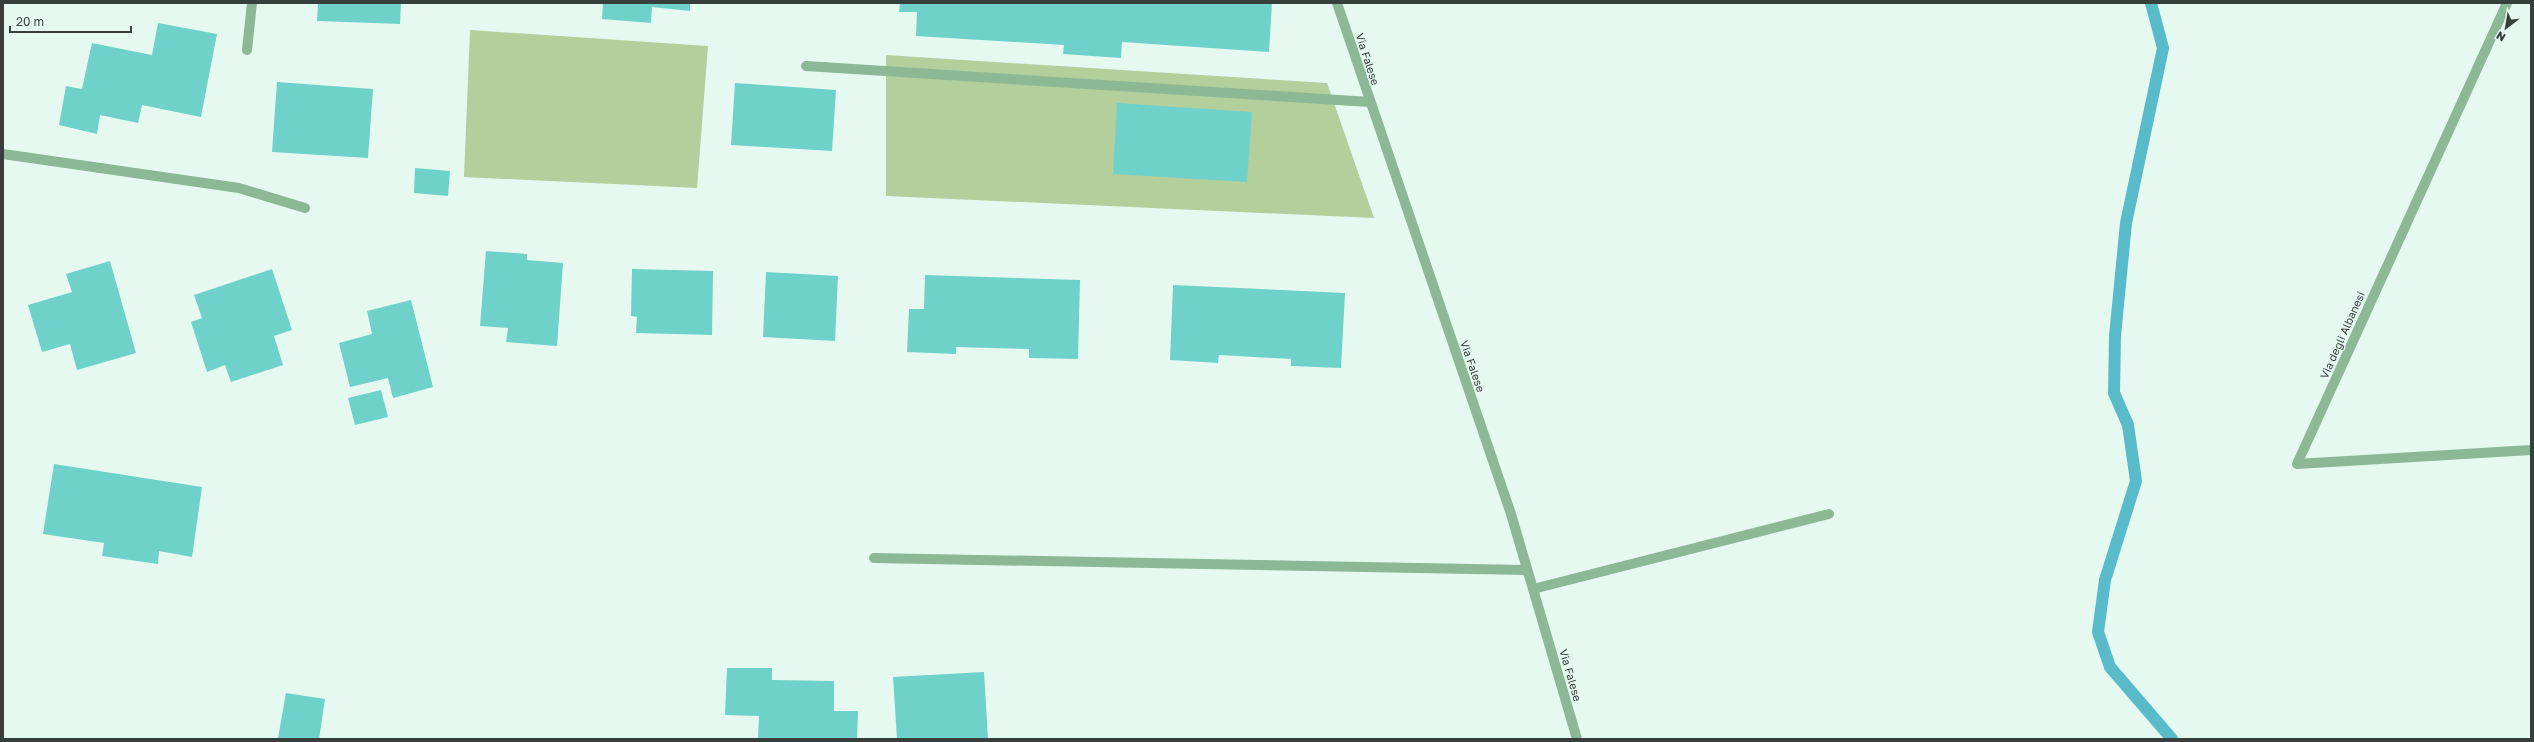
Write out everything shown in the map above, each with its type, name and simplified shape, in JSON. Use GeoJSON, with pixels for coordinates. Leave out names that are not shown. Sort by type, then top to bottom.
{"type":"FeatureCollection","features":[{"type":"Feature","properties":{"kind":"street"},"geometry":{"type":"LineString","coordinates":[[247,50],[252,3]]}},
{"type":"Feature","properties":{"kind":"street","name":"Via Falese"},"geometry":{"type":"LineString","coordinates":[[1337,3],[1511,514],[1577,739]]}},
{"type":"Feature","properties":{"kind":"street","name":"Via degli Albanesi"},"geometry":{"type":"LineString","coordinates":[[2507,3],[2297,464],[2531,450]]}},
{"type":"Feature","properties":{"kind":"street"},"geometry":{"type":"LineString","coordinates":[[806,66],[1370,102]]}},
{"type":"Feature","properties":{"kind":"street"},"geometry":{"type":"LineString","coordinates":[[3,154],[239,188],[305,208]]}},
{"type":"Feature","properties":{"kind":"street"},"geometry":{"type":"LineString","coordinates":[[1533,589],[1829,514]]}},
{"type":"Feature","properties":{"kind":"street"},"geometry":{"type":"LineString","coordinates":[[874,558],[1527,570]]}},
{"type":"Feature","properties":{"kind":"green space"},"geometry":{"type":"Polygon","coordinates":[[[470,30],[708,46],[697,188],[464,177],[470,30]]]}},
{"type":"Feature","properties":{"kind":"green space"},"geometry":{"type":"Polygon","coordinates":[[[886,55],[1327,83],[1374,218],[886,196],[886,55]]]}},
{"type":"Feature","properties":{"kind":"building"},"geometry":{"type":"Polygon","coordinates":[[[318,3],[401,3],[400,24],[317,21],[318,3]]]}},
{"type":"Feature","properties":{"kind":"building"},"geometry":{"type":"Polygon","coordinates":[[[603,3],[690,3],[690,11],[652,7],[651,23],[602,19],[603,3]]]}},
{"type":"Feature","properties":{"kind":"building"},"geometry":{"type":"Polygon","coordinates":[[[900,3],[1272,3],[1269,52],[1122,42],[1121,58],[1063,54],[1064,45],[916,36],[917,12],[899,12],[900,3]]]}},
{"type":"Feature","properties":{"kind":"building"},"geometry":{"type":"Polygon","coordinates":[[[158,23],[217,34],[201,117],[142,105],[138,123],[100,115],[97,134],[59,125],[66,86],[82,89],[92,43],[152,55],[158,23]]]}},
{"type":"Feature","properties":{"kind":"building"},"geometry":{"type":"Polygon","coordinates":[[[277,82],[373,89],[368,158],[272,152],[277,82]]]}},
{"type":"Feature","properties":{"kind":"building"},"geometry":{"type":"Polygon","coordinates":[[[735,83],[836,90],[832,151],[731,145],[735,83]]]}},
{"type":"Feature","properties":{"kind":"building"},"geometry":{"type":"Polygon","coordinates":[[[1117,103],[1252,112],[1247,182],[1113,174],[1117,103]]]}},
{"type":"Feature","properties":{"kind":"building"},"geometry":{"type":"Polygon","coordinates":[[[415,168],[450,171],[448,196],[414,193],[415,168]]]}},
{"type":"Feature","properties":{"kind":"building"},"geometry":{"type":"Polygon","coordinates":[[[486,251],[527,254],[527,260],[563,263],[557,346],[506,342],[508,328],[480,326],[486,251]]]}},
{"type":"Feature","properties":{"kind":"building"},"geometry":{"type":"Polygon","coordinates":[[[110,261],[136,353],[77,370],[70,344],[42,352],[28,305],[72,292],[66,274],[110,261]]]}},
{"type":"Feature","properties":{"kind":"building"},"geometry":{"type":"Polygon","coordinates":[[[272,269],[292,330],[274,336],[283,365],[231,382],[225,365],[207,372],[191,322],[202,318],[194,295],[272,269]]]}},
{"type":"Feature","properties":{"kind":"building"},"geometry":{"type":"Polygon","coordinates":[[[632,269],[713,271],[712,335],[636,333],[637,317],[631,316],[632,269]]]}},
{"type":"Feature","properties":{"kind":"building"},"geometry":{"type":"Polygon","coordinates":[[[766,272],[838,276],[835,341],[763,337],[766,272]]]}},
{"type":"Feature","properties":{"kind":"building"},"geometry":{"type":"Polygon","coordinates":[[[925,275],[1080,280],[1078,359],[1029,358],[1029,349],[956,347],[956,354],[907,352],[909,309],[924,309],[925,275]]]}},
{"type":"Feature","properties":{"kind":"building"},"geometry":{"type":"Polygon","coordinates":[[[1173,285],[1345,293],[1341,368],[1291,366],[1291,359],[1219,355],[1218,363],[1170,360],[1173,285]]]}},
{"type":"Feature","properties":{"kind":"building"},"geometry":{"type":"Polygon","coordinates":[[[411,300],[433,387],[393,398],[388,378],[350,387],[339,343],[372,334],[367,311],[411,300]]]}},
{"type":"Feature","properties":{"kind":"building"},"geometry":{"type":"Polygon","coordinates":[[[381,390],[388,417],[355,425],[348,398],[381,390]]]}},
{"type":"Feature","properties":{"kind":"building"},"geometry":{"type":"Polygon","coordinates":[[[54,464],[202,487],[192,557],[159,551],[158,564],[102,556],[104,543],[43,534],[54,464]]]}},
{"type":"Feature","properties":{"kind":"building"},"geometry":{"type":"Polygon","coordinates":[[[727,668],[772,668],[772,680],[834,681],[834,711],[858,711],[857,739],[758,739],[759,716],[725,715],[727,668]]]}},
{"type":"Feature","properties":{"kind":"building"},"geometry":{"type":"Polygon","coordinates":[[[984,672],[988,739],[897,739],[893,677],[984,672]]]}},
{"type":"Feature","properties":{"kind":"building"},"geometry":{"type":"Polygon","coordinates":[[[286,693],[325,699],[319,739],[278,738],[286,693]]]}},
{"type":"Feature","properties":{"kind":"waterway"},"geometry":{"type":"LineString","coordinates":[[2151,3],[2163,48],[2126,223],[2115,336],[2114,393],[2128,425],[2136,481],[2105,580],[2098,632],[2110,667],[2172,739]]}}]}
